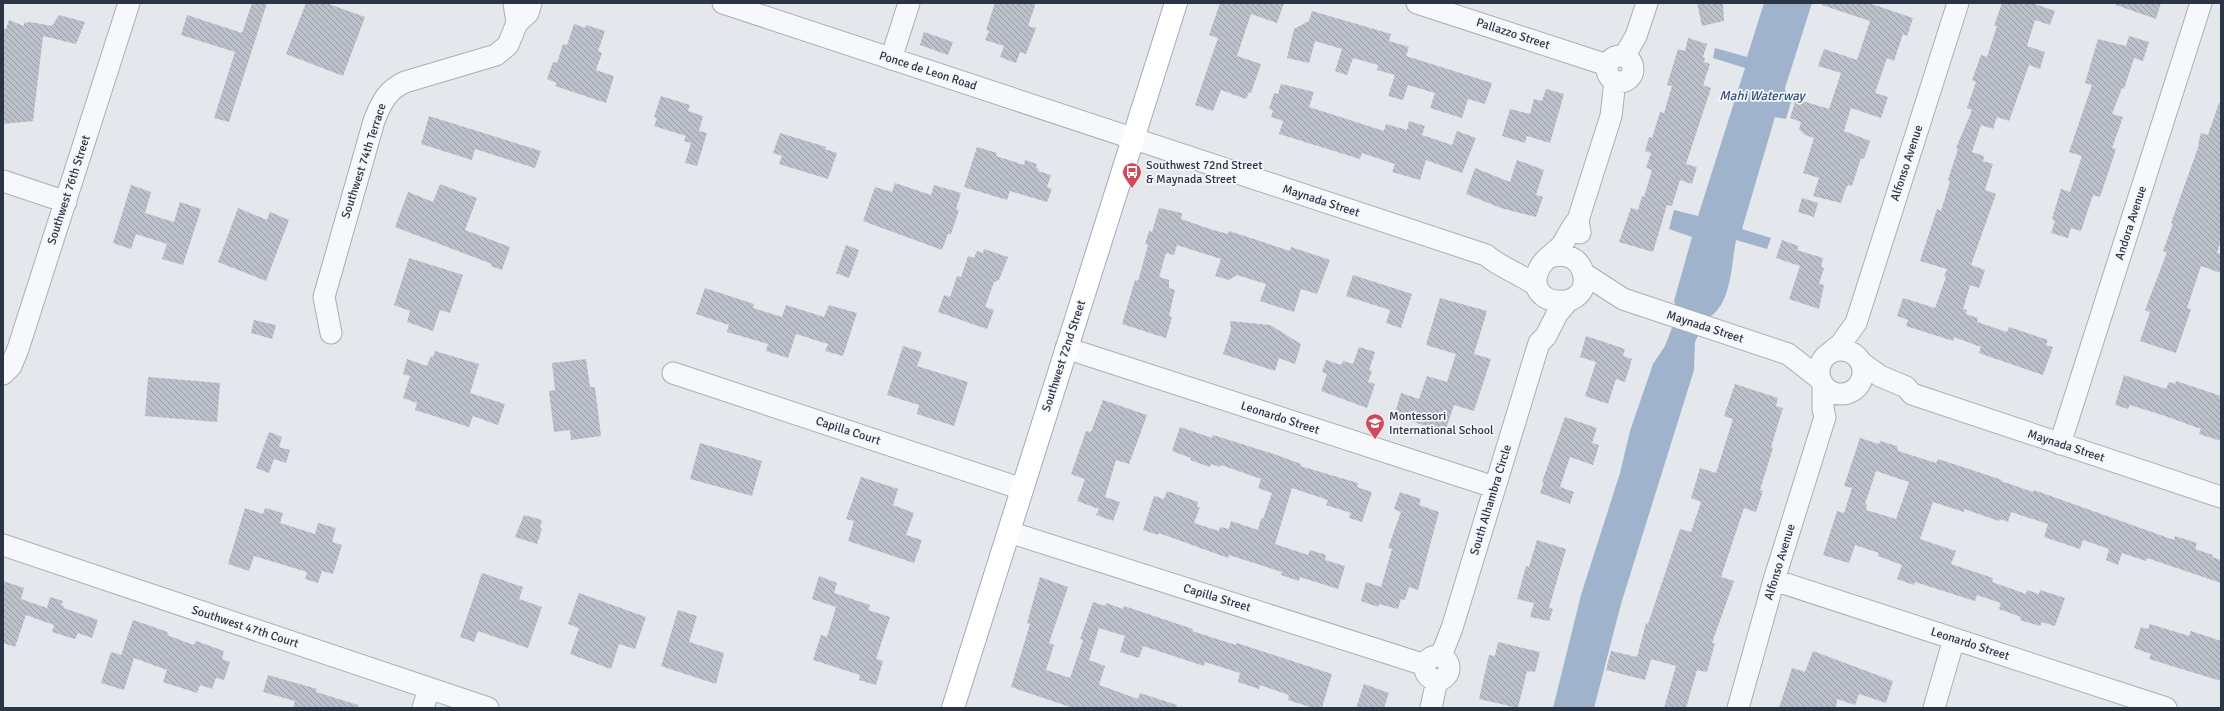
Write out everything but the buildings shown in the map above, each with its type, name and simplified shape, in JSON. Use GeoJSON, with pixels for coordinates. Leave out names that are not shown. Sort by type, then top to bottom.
{"type":"FeatureCollection","features":[{"type":"Feature","properties":{"kind":"main road","name":"Southwest 72nd Street"},"geometry":{"type":"LineString","coordinates":[[953,708],[1176,3]]}},
{"type":"Feature","properties":{"kind":"street","name":"Southwest 76th Street"},"geometry":{"type":"LineString","coordinates":[[3,374],[11,366],[16,353],[129,3]]}},
{"type":"Feature","properties":{"kind":"street"},"geometry":{"type":"LineString","coordinates":[[514,3],[517,23]]}},
{"type":"Feature","properties":{"kind":"street","name":"Southwest 74th Terrace"},"geometry":{"type":"LineString","coordinates":[[331,333],[324,297],[374,121],[383,100],[396,86],[405,82],[496,55],[508,45],[517,23],[528,13],[531,3]]}},
{"type":"Feature","properties":{"kind":"street","name":"Ponce de Leon Road"},"geometry":{"type":"LineString","coordinates":[[723,3],[1133,139]]}},
{"type":"Feature","properties":{"kind":"street"},"geometry":{"type":"LineString","coordinates":[[891,59],[909,3]]}},
{"type":"Feature","properties":{"kind":"street","name":"Pallazzo Street"},"geometry":{"type":"LineString","coordinates":[[1417,3],[1616,68]]}},
{"type":"Feature","properties":{"kind":"street"},"geometry":{"type":"LineString","coordinates":[[1578,220],[1571,226],[1560,246],[1547,259],[1537,273],[1538,289],[1552,301],[1571,299],[1583,286],[1578,252],[1580,229],[1578,220],[1611,116],[1616,68],[1636,36],[1647,3]]}},
{"type":"Feature","properties":{"kind":"street","name":"Alfonso Avenue"},"geometry":{"type":"LineString","coordinates":[[1830,353],[1840,345],[1856,323],[1958,3]]}},
{"type":"Feature","properties":{"kind":"street","name":"Andora Avenue"},"geometry":{"type":"LineString","coordinates":[[2060,444],[2201,3]]}},
{"type":"Feature","properties":{"kind":"street","name":"Maynada Street"},"geometry":{"type":"LineString","coordinates":[[1133,139],[1486,255],[1494,262],[1517,273],[1538,289]]}},
{"type":"Feature","properties":{"kind":"street"},"geometry":{"type":"LineString","coordinates":[[3,181],[66,202]]}},
{"type":"Feature","properties":{"kind":"street","name":"Maynada Street"},"geometry":{"type":"LineString","coordinates":[[1486,255],[1498,253],[1530,262],[1547,259]]}},
{"type":"Feature","properties":{"kind":"street"},"geometry":{"type":"LineString","coordinates":[[1547,259],[1563,255],[1570,257],[1581,269]]}},
{"type":"Feature","properties":{"kind":"street","name":"Maynada Street"},"geometry":{"type":"LineString","coordinates":[[1581,269],[1623,299],[1788,354],[1821,382]]}},
{"type":"Feature","properties":{"kind":"street","name":"South Alhambra Circle"},"geometry":{"type":"LineString","coordinates":[[1538,289],[1541,308],[1537,332],[1539,343]]}},
{"type":"Feature","properties":{"kind":"street","name":"Maynada Street"},"geometry":{"type":"LineString","coordinates":[[1571,299],[1597,297],[1612,300],[1623,299]]}},
{"type":"Feature","properties":{"kind":"street","name":"South Alhambra Circle"},"geometry":{"type":"LineString","coordinates":[[1431,708],[1434,667],[1452,628],[1539,343],[1546,336],[1557,314],[1571,299]]}},
{"type":"Feature","properties":{"kind":"street","name":"Alfonso Avenue"},"geometry":{"type":"LineString","coordinates":[[1856,323],[1861,361]]}},
{"type":"Feature","properties":{"kind":"street","name":"Leonardo Street"},"geometry":{"type":"LineString","coordinates":[[1066,348],[1494,487]]}},
{"type":"Feature","properties":{"kind":"street"},"geometry":{"type":"LineString","coordinates":[[1847,350],[1861,361],[1864,373],[1862,380],[1851,392],[1839,394],[1832,392],[1821,382],[1819,369],[1821,362],[1830,353],[1847,350]]}},
{"type":"Feature","properties":{"kind":"street","name":"Maynada Street"},"geometry":{"type":"LineString","coordinates":[[1788,354],[1797,352],[1830,353]]}},
{"type":"Feature","properties":{"kind":"street","name":"Maynada Street"},"geometry":{"type":"LineString","coordinates":[[1861,361],[1880,376],[1906,386],[1912,394],[2221,497]]}},
{"type":"Feature","properties":{"kind":"street","name":"Capilla Court"},"geometry":{"type":"LineString","coordinates":[[673,373],[1022,489]]}},
{"type":"Feature","properties":{"kind":"street","name":"Alfonso Avenue"},"geometry":{"type":"LineString","coordinates":[[1821,382],[1825,417]]}},
{"type":"Feature","properties":{"kind":"street","name":"Maynada Street"},"geometry":{"type":"LineString","coordinates":[[1851,392],[1873,390],[1902,397],[1912,394]]}},
{"type":"Feature","properties":{"kind":"street","name":"Alfonso Avenue"},"geometry":{"type":"LineString","coordinates":[[1738,708],[1774,580],[1825,417],[1851,392]]}},
{"type":"Feature","properties":{"kind":"street","name":"Capilla Street"},"geometry":{"type":"LineString","coordinates":[[1009,532],[1434,667]]}},
{"type":"Feature","properties":{"kind":"street","name":"Southwest 47th Court"},"geometry":{"type":"LineString","coordinates":[[3,545],[426,698],[488,708]]}},
{"type":"Feature","properties":{"kind":"street","name":"Leonardo Street"},"geometry":{"type":"LineString","coordinates":[[1774,580],[1954,639],[2131,703],[2166,708]]}},
{"type":"Feature","properties":{"kind":"street"},"geometry":{"type":"LineString","coordinates":[[1934,708],[1954,639]]}},
{"type":"Feature","properties":{"kind":"water","name":"Mahi Waterway"},"geometry":{"type":"Polygon","coordinates":[[[1764,3],[1812,3],[1785,88],[1786,96],[1791,102],[1786,119],[1775,117],[1742,229],[1771,238],[1767,249],[1736,240],[1726,295],[1715,313],[1706,319],[1695,342],[1694,370],[1621,604],[1594,708],[1553,708],[1581,595],[1620,473],[1630,431],[1653,364],[1665,346],[1678,312],[1674,301],[1692,237],[1669,229],[1674,210],[1698,216],[1745,68],[1713,58],[1715,48],[1747,57],[1764,3]]]}},
{"type":"Feature","properties":{"kind":"place","name":"Southwest 72nd Street & Maynada Street"},"geometry":{"type":"Point","coordinates":[1132,189]}},
{"type":"Feature","properties":{"kind":"place","name":"Montessori International School"},"geometry":{"type":"Point","coordinates":[1375,440]}}]}
